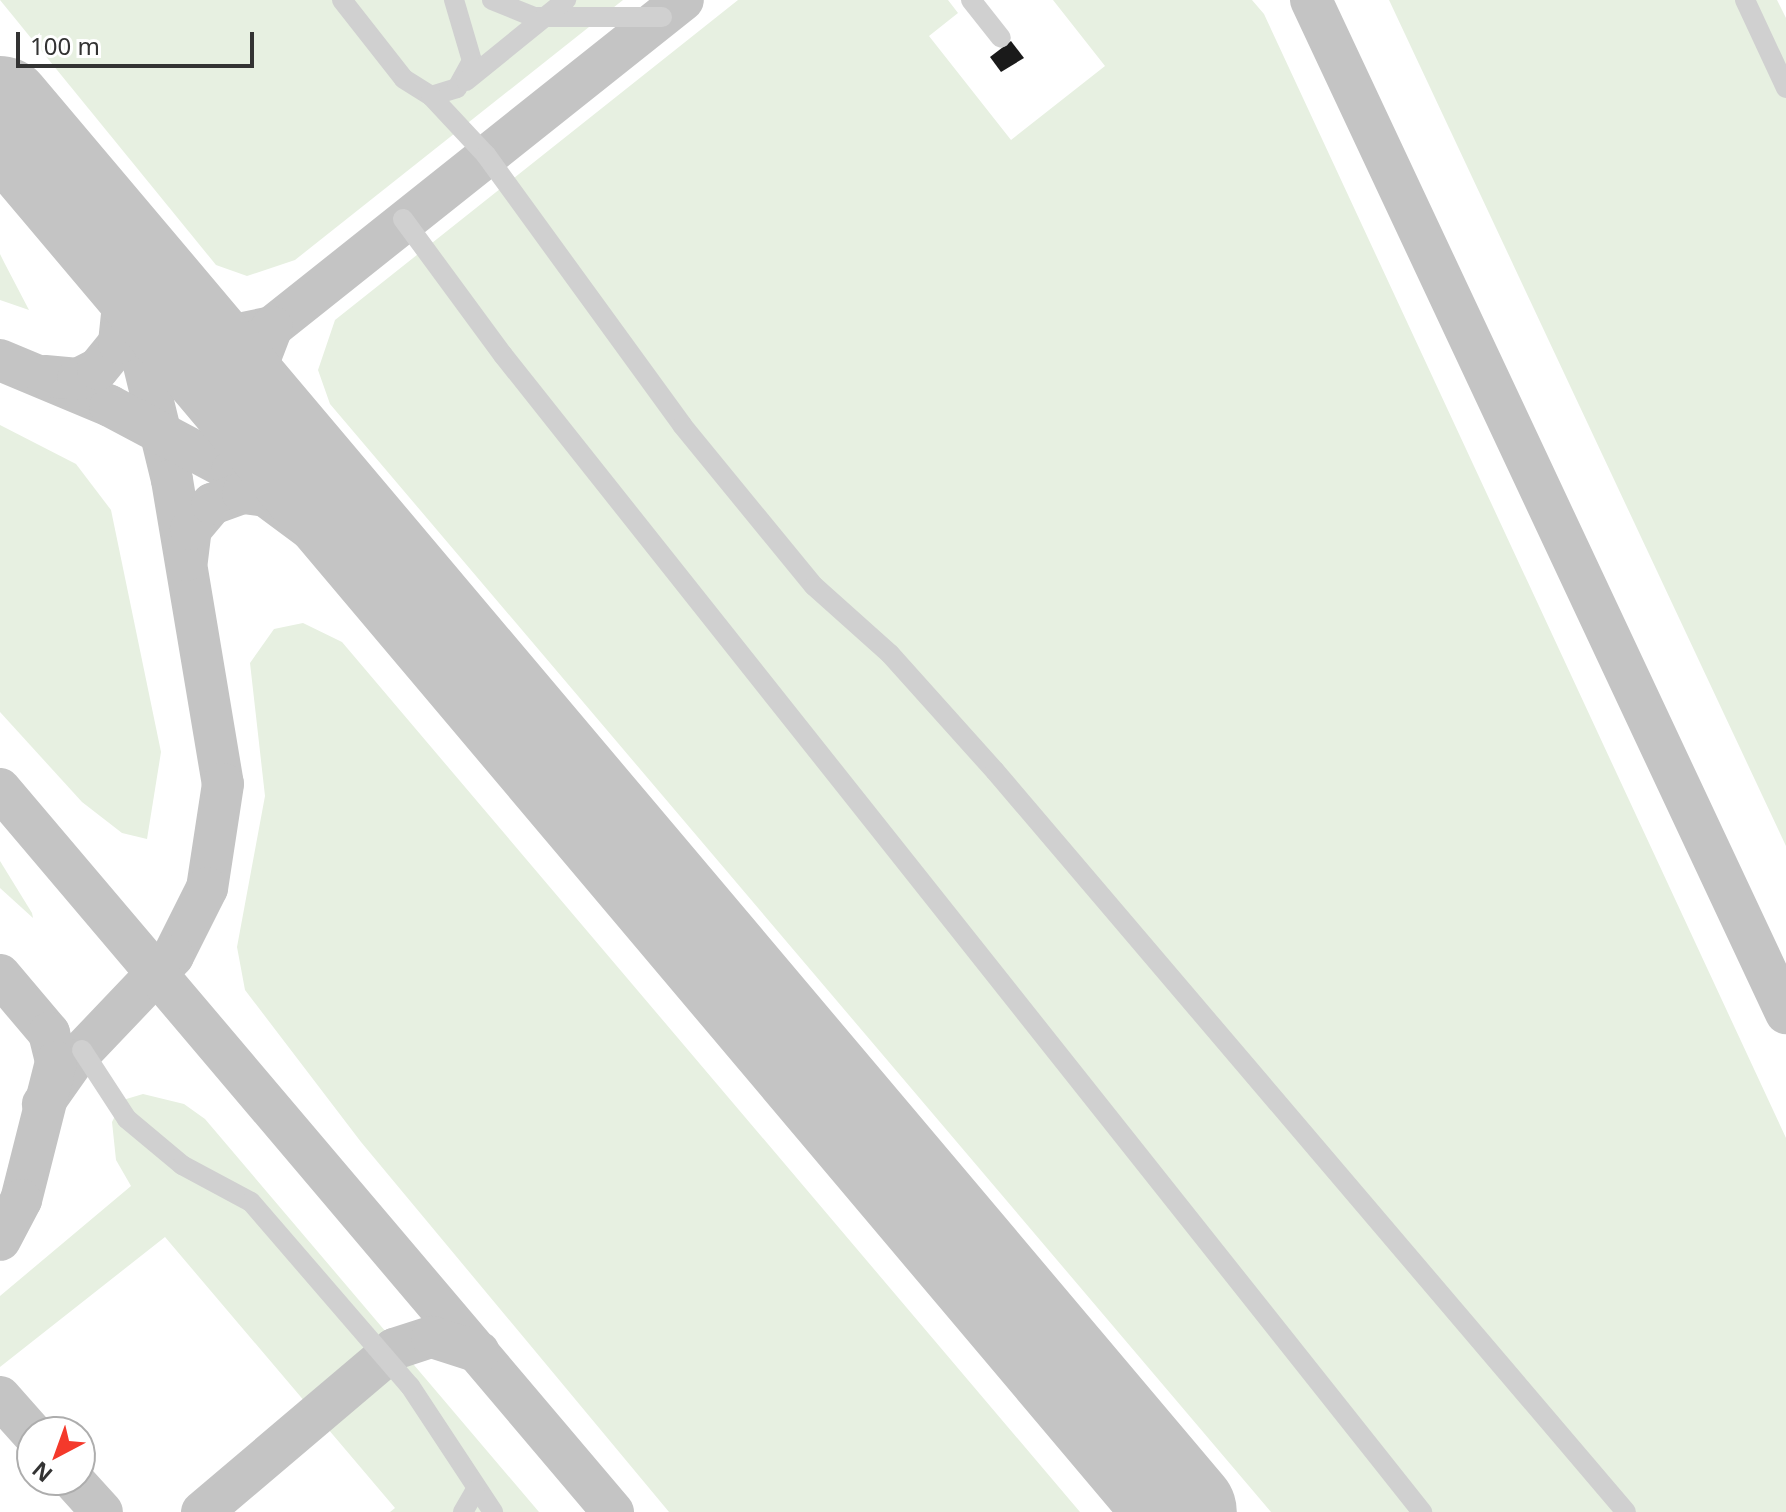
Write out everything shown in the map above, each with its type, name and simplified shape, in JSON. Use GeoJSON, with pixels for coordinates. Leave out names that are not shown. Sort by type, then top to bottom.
{"type":"FeatureCollection","features":[{"type":"Feature","properties":{"kind":"lane"},"geometry":{"type":"LineString","coordinates":[[342,0],[404,79],[431,96],[486,155],[672,413],[814,586],[890,654],[995,771],[1626,1512]]}},
{"type":"Feature","properties":{"kind":"lane"},"geometry":{"type":"LineString","coordinates":[[454,0],[474,49],[466,81]]}},
{"type":"Feature","properties":{"kind":"lane"},"geometry":{"type":"LineString","coordinates":[[492,0],[546,16],[662,17]]}},
{"type":"Feature","properties":{"kind":"lane"},"geometry":{"type":"LineString","coordinates":[[431,96],[466,81],[566,0]]}},
{"type":"Feature","properties":{"kind":"lane"},"geometry":{"type":"LineString","coordinates":[[971,0],[1001,38]]}},
{"type":"Feature","properties":{"kind":"lane"},"geometry":{"type":"LineString","coordinates":[[1745,0],[1786,88]]}},
{"type":"Feature","properties":{"kind":"lane"},"geometry":{"type":"LineString","coordinates":[[403,219],[503,355],[1422,1512]]}},
{"type":"Feature","properties":{"kind":"lane"},"geometry":{"type":"LineString","coordinates":[[82,1050],[127,1119],[182,1165],[251,1202],[410,1386],[475,1491],[493,1512]]}},
{"type":"Feature","properties":{"kind":"lane"},"geometry":{"type":"LineString","coordinates":[[463,1512],[475,1491]]}},
{"type":"Feature","properties":{"kind":"green space"},"geometry":{"type":"Polygon","coordinates":[[[0,0],[623,0],[295,260],[247,276],[216,265],[0,0]]]}},
{"type":"Feature","properties":{"kind":"green space"},"geometry":{"type":"Polygon","coordinates":[[[738,0],[948,0],[958,13],[929,36],[1011,140],[1105,66],[1053,0],[1252,0],[1264,14],[1786,1138],[1786,1512],[1271,1512],[330,404],[318,370],[335,320],[738,0]]]}},
{"type":"Feature","properties":{"kind":"green space"},"geometry":{"type":"Polygon","coordinates":[[[1389,0],[1777,0],[1786,18],[1786,846],[1389,0]]]}},
{"type":"Feature","properties":{"kind":"green space"},"geometry":{"type":"Polygon","coordinates":[[[0,254],[5,264],[29,310],[0,300],[0,254]]]}},
{"type":"Feature","properties":{"kind":"green space"},"geometry":{"type":"Polygon","coordinates":[[[0,425],[76,464],[111,510],[161,752],[147,839],[122,833],[82,802],[0,712],[0,425]]]}},
{"type":"Feature","properties":{"kind":"green space"},"geometry":{"type":"Polygon","coordinates":[[[303,623],[342,642],[1080,1512],[669,1512],[361,1142],[245,990],[237,947],[265,796],[250,663],[274,629],[303,623]]]}},
{"type":"Feature","properties":{"kind":"green space"},"geometry":{"type":"Polygon","coordinates":[[[0,861],[32,913],[33,918],[0,888],[0,861]]]}},
{"type":"Feature","properties":{"kind":"green space"},"geometry":{"type":"Polygon","coordinates":[[[143,1094],[184,1104],[205,1119],[539,1512],[390,1512],[395,1508],[165,1237],[0,1367],[0,1296],[131,1186],[116,1160],[112,1122],[123,1100],[143,1094]]]}},
{"type":"Feature","properties":{"kind":"building"},"geometry":{"type":"Polygon","coordinates":[[[1011,41],[1024,58],[1001,72],[990,57],[1011,41]]]}},
{"type":"Feature","properties":{"kind":"taxiway"},"geometry":{"type":"LineString","coordinates":[[173,315],[219,338],[272,327],[683,0]]}},
{"type":"Feature","properties":{"kind":"taxiway"},"geometry":{"type":"LineString","coordinates":[[1311,0],[1786,1013]]}},
{"type":"Feature","properties":{"kind":"taxiway"},"geometry":{"type":"LineString","coordinates":[[23,137],[111,276],[143,361],[172,480],[223,784],[207,888],[173,956],[74,1060],[43,1104]]}},
{"type":"Feature","properties":{"kind":"taxiway"},"geometry":{"type":"LineString","coordinates":[[45,376],[78,379],[98,369],[119,343],[123,307]]}},
{"type":"Feature","properties":{"kind":"taxiway"},"geometry":{"type":"LineString","coordinates":[[272,327],[252,379],[274,435]]}},
{"type":"Feature","properties":{"kind":"taxiway"},"geometry":{"type":"LineString","coordinates":[[0,360],[110,406],[232,471],[380,581],[480,679]]}},
{"type":"Feature","properties":{"kind":"taxiway"},"geometry":{"type":"LineString","coordinates":[[187,560],[191,529],[212,504],[243,493],[268,496]]}},
{"type":"Feature","properties":{"kind":"taxiway"},"geometry":{"type":"LineString","coordinates":[[0,789],[613,1512]]}},
{"type":"Feature","properties":{"kind":"taxiway"},"geometry":{"type":"LineString","coordinates":[[0,975],[49,1033],[56,1062],[21,1200],[0,1240]]}},
{"type":"Feature","properties":{"kind":"taxiway"},"geometry":{"type":"LineString","coordinates":[[202,1512],[394,1349],[432,1337],[479,1352]]}},
{"type":"Feature","properties":{"kind":"taxiway"},"geometry":{"type":"LineString","coordinates":[[0,1397],[17,1416]]}},
{"type":"Feature","properties":{"kind":"taxiway"},"geometry":{"type":"LineString","coordinates":[[88,1496],[102,1512]]}},
{"type":"Feature","properties":{"kind":"runway"},"geometry":{"type":"LineString","coordinates":[[0,110],[1183,1512]]}}]}
